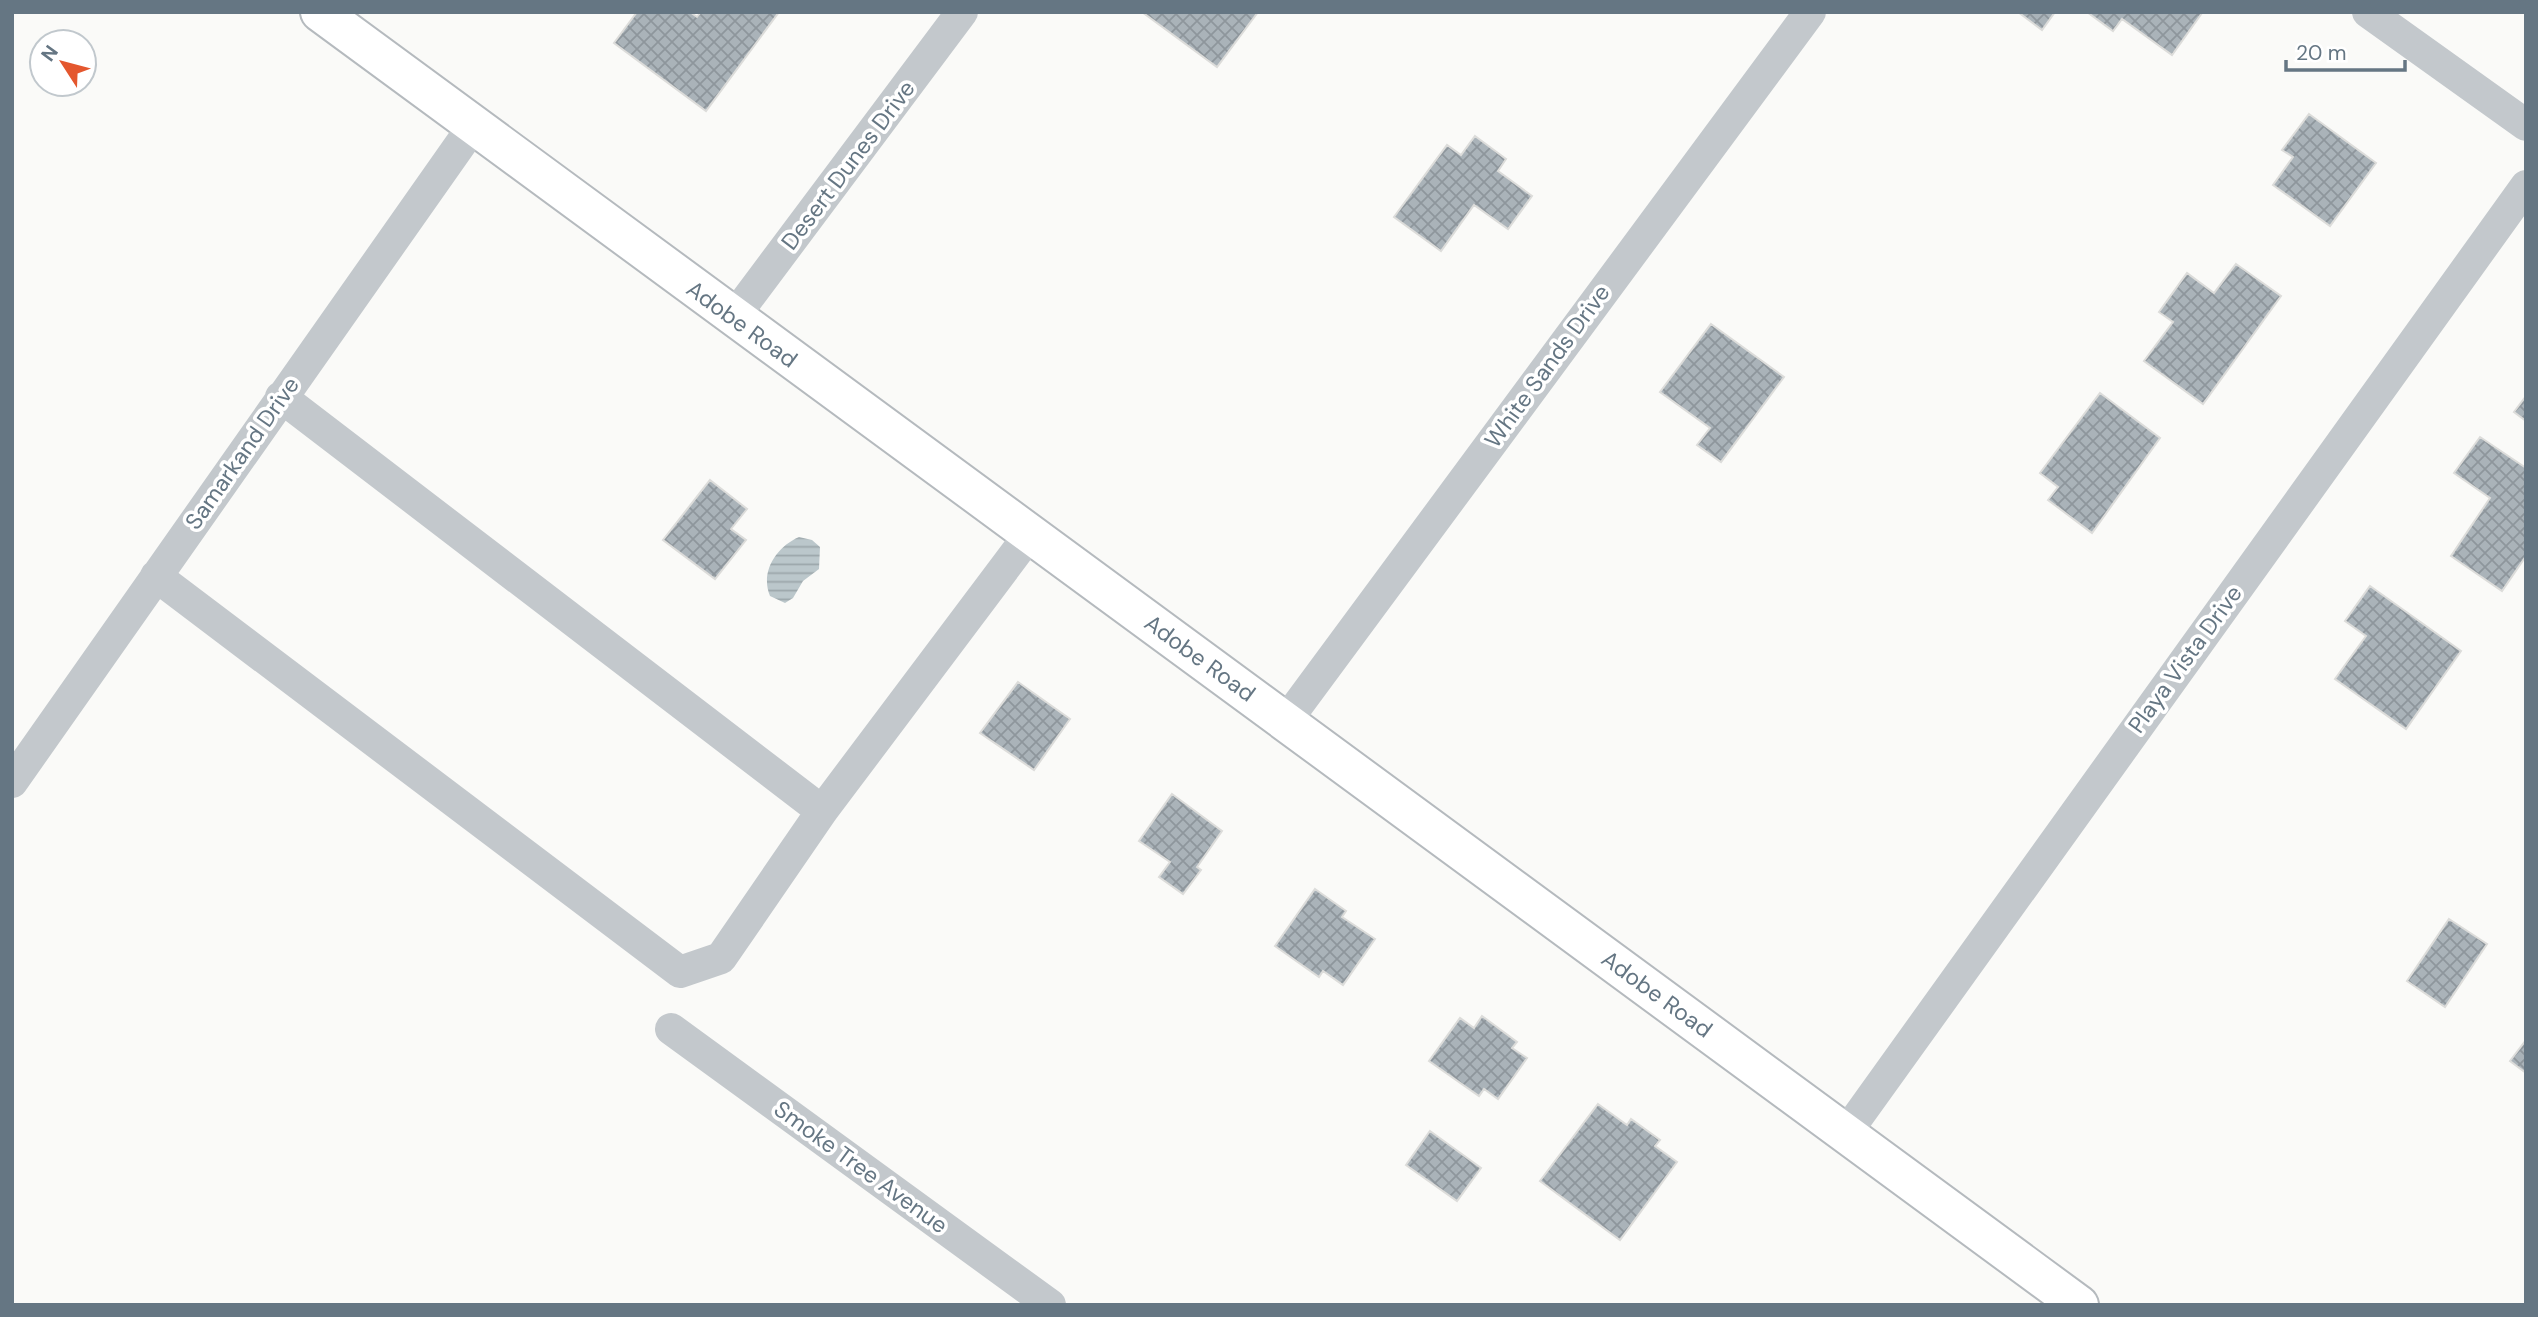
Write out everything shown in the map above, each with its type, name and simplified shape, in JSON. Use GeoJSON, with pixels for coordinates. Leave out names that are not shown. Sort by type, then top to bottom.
{"type":"FeatureCollection","features":[{"type":"Feature","properties":{"kind":"main road","name":"Adobe Road"},"geometry":{"type":"LineString","coordinates":[[320,12],[2079,1305]]}},
{"type":"Feature","properties":{"kind":"street","name":"Desert Dunes Drive"},"geometry":{"type":"LineString","coordinates":[[733,318],[962,12]]}},
{"type":"Feature","properties":{"kind":"street","name":"White Sands Drive"},"geometry":{"type":"LineString","coordinates":[[1286,721],[1810,12]]}},
{"type":"Feature","properties":{"kind":"street"},"geometry":{"type":"LineString","coordinates":[[2368,12],[2526,125]]}},
{"type":"Feature","properties":{"kind":"street","name":"Samarkand Drive"},"geometry":{"type":"LineString","coordinates":[[12,782],[474,125]]}},
{"type":"Feature","properties":{"kind":"street","name":"Playa Vista Drive"},"geometry":{"type":"LineString","coordinates":[[1846,1133],[2526,186]]}},
{"type":"Feature","properties":{"kind":"street"},"geometry":{"type":"LineString","coordinates":[[281,397],[822,811]]}},
{"type":"Feature","properties":{"kind":"street"},"geometry":{"type":"LineString","coordinates":[[156,576],[680,972],[721,958],[822,811],[1030,534]]}},
{"type":"Feature","properties":{"kind":"street","name":"Smoke Tree Avenue"},"geometry":{"type":"LineString","coordinates":[[671,1029],[1050,1305]]}},
{"type":"Feature","properties":{"kind":"shaded area"},"geometry":{"type":"Polygon","coordinates":[[[799,537],[812,540],[820,547],[819,569],[803,581],[793,598],[785,603],[770,596],[767,578],[777,554],[799,537]]]}},
{"type":"Feature","properties":{"kind":"building"},"geometry":{"type":"Polygon","coordinates":[[[637,12],[690,12],[697,17],[701,12],[779,12],[706,111],[614,43],[637,12]]]}},
{"type":"Feature","properties":{"kind":"building"},"geometry":{"type":"Polygon","coordinates":[[[1142,12],[1258,12],[1217,67],[1142,12]]]}},
{"type":"Feature","properties":{"kind":"building"},"geometry":{"type":"Polygon","coordinates":[[[2018,12],[2055,12],[2042,30],[2018,12]]]}},
{"type":"Feature","properties":{"kind":"building"},"geometry":{"type":"Polygon","coordinates":[[[2087,12],[2202,13],[2172,55],[2122,19],[2113,31],[2087,12]]]}},
{"type":"Feature","properties":{"kind":"building"},"geometry":{"type":"Polygon","coordinates":[[[2309,114],[2376,163],[2330,226],[2273,185],[2293,157],[2282,150],[2309,114]]]}},
{"type":"Feature","properties":{"kind":"building"},"geometry":{"type":"Polygon","coordinates":[[[1475,136],[1506,159],[1498,171],[1532,196],[1508,229],[1474,205],[1441,251],[1394,217],[1447,145],[1461,155],[1475,136]]]}},
{"type":"Feature","properties":{"kind":"building"},"geometry":{"type":"Polygon","coordinates":[[[2236,264],[2281,296],[2203,404],[2144,361],[2173,322],[2159,312],[2187,273],[2214,293],[2236,264]]]}},
{"type":"Feature","properties":{"kind":"building"},"geometry":{"type":"Polygon","coordinates":[[[1711,324],[1784,377],[1721,462],[1697,445],[1710,428],[1660,392],[1711,324]]]}},
{"type":"Feature","properties":{"kind":"building"},"geometry":{"type":"Polygon","coordinates":[[[2100,393],[2160,438],[2092,533],[2048,500],[2058,487],[2040,473],[2100,393]]]}},
{"type":"Feature","properties":{"kind":"building"},"geometry":{"type":"Polygon","coordinates":[[[2526,396],[2526,421],[2514,412],[2526,396]]]}},
{"type":"Feature","properties":{"kind":"building"},"geometry":{"type":"Polygon","coordinates":[[[2480,437],[2526,468],[2526,556],[2502,591],[2451,556],[2490,498],[2454,473],[2480,437]]]}},
{"type":"Feature","properties":{"kind":"building"},"geometry":{"type":"Polygon","coordinates":[[[710,480],[747,509],[731,529],[746,540],[715,579],[663,540],[710,480]]]}},
{"type":"Feature","properties":{"kind":"building"},"geometry":{"type":"Polygon","coordinates":[[[2370,586],[2461,651],[2406,729],[2335,679],[2366,636],[2345,621],[2370,586]]]}},
{"type":"Feature","properties":{"kind":"building"},"geometry":{"type":"Polygon","coordinates":[[[1018,682],[1070,719],[1034,770],[980,733],[1018,682]]]}},
{"type":"Feature","properties":{"kind":"building"},"geometry":{"type":"Polygon","coordinates":[[[1172,794],[1222,831],[1197,867],[1201,870],[1183,894],[1159,877],[1170,862],[1139,841],[1172,794]]]}},
{"type":"Feature","properties":{"kind":"building"},"geometry":{"type":"Polygon","coordinates":[[[1315,889],[1346,911],[1342,917],[1375,939],[1343,985],[1323,971],[1319,977],[1275,946],[1315,889]]]}},
{"type":"Feature","properties":{"kind":"building"},"geometry":{"type":"Polygon","coordinates":[[[2449,919],[2487,944],[2445,1007],[2407,981],[2449,919]]]}},
{"type":"Feature","properties":{"kind":"building"},"geometry":{"type":"Polygon","coordinates":[[[1482,1016],[1517,1042],[1512,1048],[1527,1058],[1498,1099],[1484,1089],[1479,1096],[1429,1061],[1460,1018],[1474,1028],[1482,1016]]]}},
{"type":"Feature","properties":{"kind":"building"},"geometry":{"type":"Polygon","coordinates":[[[2526,1040],[2526,1073],[2510,1061],[2526,1040]]]}},
{"type":"Feature","properties":{"kind":"building"},"geometry":{"type":"Polygon","coordinates":[[[1598,1104],[1627,1125],[1631,1119],[1660,1140],[1655,1146],[1677,1162],[1620,1240],[1540,1181],[1598,1104]]]}},
{"type":"Feature","properties":{"kind":"building"},"geometry":{"type":"Polygon","coordinates":[[[1430,1131],[1481,1168],[1457,1201],[1406,1165],[1430,1131]]]}}]}
